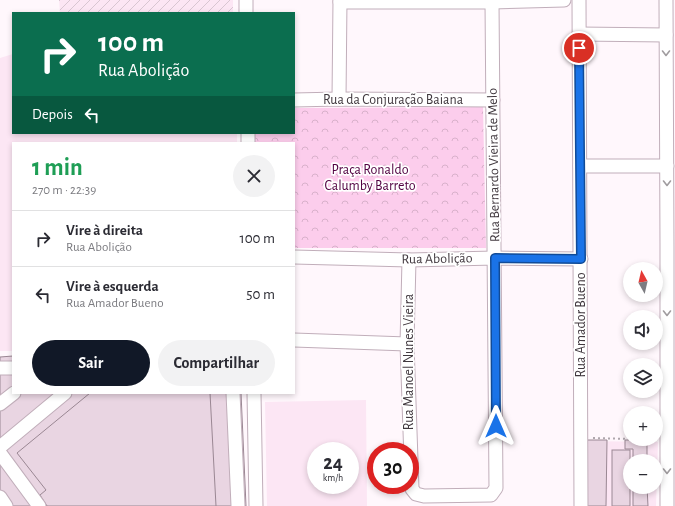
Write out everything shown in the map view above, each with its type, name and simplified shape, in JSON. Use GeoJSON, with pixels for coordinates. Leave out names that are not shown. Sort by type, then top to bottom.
{"type":"FeatureCollection","features":[{"type":"Feature","properties":{"kind":"street"},"geometry":{"type":"LineString","coordinates":[[246,0],[246,12]]}},
{"type":"Feature","properties":{"kind":"street"},"geometry":{"type":"LineString","coordinates":[[339,99],[340,1],[492,2],[564,0]]}},
{"type":"Feature","properties":{"kind":"street","name":"Rua Amador Bueno"},"geometry":{"type":"LineString","coordinates":[[579,0],[581,506]]}},
{"type":"Feature","properties":{"kind":"street"},"geometry":{"type":"LineString","coordinates":[[666,0],[667,166],[671,246],[667,506]]}},
{"type":"Feature","properties":{"kind":"street","name":"Rua Bernardo Vieira de Melo"},"geometry":{"type":"LineString","coordinates":[[416,494],[424,496],[492,495],[496,488],[492,2]]}},
{"type":"Feature","properties":{"kind":"street"},"geometry":{"type":"LineString","coordinates":[[579,34],[666,35]]}},
{"type":"Feature","properties":{"kind":"street","name":"Rua da Conjuração Baiana"},"geometry":{"type":"LineString","coordinates":[[295,100],[493,100]]}},
{"type":"Feature","properties":{"kind":"street"},"geometry":{"type":"LineString","coordinates":[[580,166],[667,166]]}},
{"type":"Feature","properties":{"kind":"street","name":"Rua Abolição"},"geometry":{"type":"LineString","coordinates":[[295,257],[409,260],[495,258],[581,259]]}},
{"type":"Feature","properties":{"kind":"street","name":"Rua Manoel Nunes Vieira"},"geometry":{"type":"LineString","coordinates":[[409,260],[407,344],[410,442]]}},
{"type":"Feature","properties":{"kind":"street"},"geometry":{"type":"LineString","coordinates":[[295,340],[407,344]]}},
{"type":"Feature","properties":{"kind":"street"},"geometry":{"type":"LineString","coordinates":[[0,368],[12,368]]}},
{"type":"Feature","properties":{"kind":"street"},"geometry":{"type":"LineString","coordinates":[[0,404],[13,394]]}},
{"type":"Feature","properties":{"kind":"street"},"geometry":{"type":"LineString","coordinates":[[0,447],[65,394]]}},
{"type":"Feature","properties":{"kind":"street"},"geometry":{"type":"LineString","coordinates":[[233,394],[238,506]]}},
{"type":"Feature","properties":{"kind":"street"},"geometry":{"type":"LineString","coordinates":[[254,394],[256,506]]}},
{"type":"Feature","properties":{"kind":"street"},"geometry":{"type":"LineString","coordinates":[[0,453],[39,506]]}},
{"type":"Feature","properties":{"kind":"street"},"geometry":{"type":"LineString","coordinates":[[0,498],[6,506]]}},
{"type":"Feature","properties":{"kind":"path"},"geometry":{"type":"LineString","coordinates":[[581,438],[623,439]]}},
{"type":"Feature","properties":{"kind":"path"},"geometry":{"type":"LineString","coordinates":[[663,440],[667,440]]}},
{"type":"Feature","properties":{"kind":"shaded area"},"geometry":{"type":"Polygon","coordinates":[[[59,0],[233,0],[233,12],[60,12],[59,0]]]}},
{"type":"Feature","properties":{"kind":"shaded area"},"geometry":{"type":"Polygon","coordinates":[[[12,54],[12,134],[237,134],[237,142],[12,142],[12,351],[0,351],[0,58],[12,54]]]}},
{"type":"Feature","properties":{"kind":"shaded area"},"geometry":{"type":"Polygon","coordinates":[[[366,400],[367,506],[267,506],[265,402],[366,400]]]}},
{"type":"Feature","properties":{"kind":"shaded area"},"geometry":{"type":"Polygon","coordinates":[[[584,441],[623,442],[623,446],[658,446],[658,454],[623,454],[623,494],[656,494],[656,506],[586,506],[584,441]]]}},
{"type":"Feature","properties":{"kind":"green space","name":"Praça Ronaldo Calumby Barreto"},"geometry":{"type":"Polygon","coordinates":[[[483,107],[486,248],[295,248],[295,142],[255,142],[255,134],[295,134],[295,108],[483,107]]]}},
{"type":"Feature","properties":{"kind":"building"},"geometry":{"type":"Polygon","coordinates":[[[12,356],[12,394],[241,394],[246,506],[0,506],[0,357],[12,356]]]}},
{"type":"Feature","properties":{"kind":"building"},"geometry":{"type":"Polygon","coordinates":[[[89,394],[210,394],[216,506],[47,506],[40,495],[46,490],[17,453],[89,394]]]}},
{"type":"Feature","properties":{"kind":"building"},"geometry":{"type":"Polygon","coordinates":[[[587,440],[607,440],[606,506],[586,506],[587,440]]]}},
{"type":"Feature","properties":{"kind":"building"},"geometry":{"type":"Polygon","coordinates":[[[625,446],[647,446],[647,454],[633,454],[633,449],[625,449],[625,446]]]}},
{"type":"Feature","properties":{"kind":"building"},"geometry":{"type":"Polygon","coordinates":[[[612,450],[630,450],[630,454],[623,454],[623,494],[630,494],[630,506],[612,506],[612,450]]]}},
{"type":"Feature","properties":{"kind":"building"},"geometry":{"type":"Polygon","coordinates":[[[633,494],[647,494],[648,506],[633,506],[633,494]]]}},
{"type":"Feature","properties":{"kind":"route"},"geometry":{"type":"LineString","coordinates":[[496,426],[495,258],[581,259],[579,48]]}}]}
